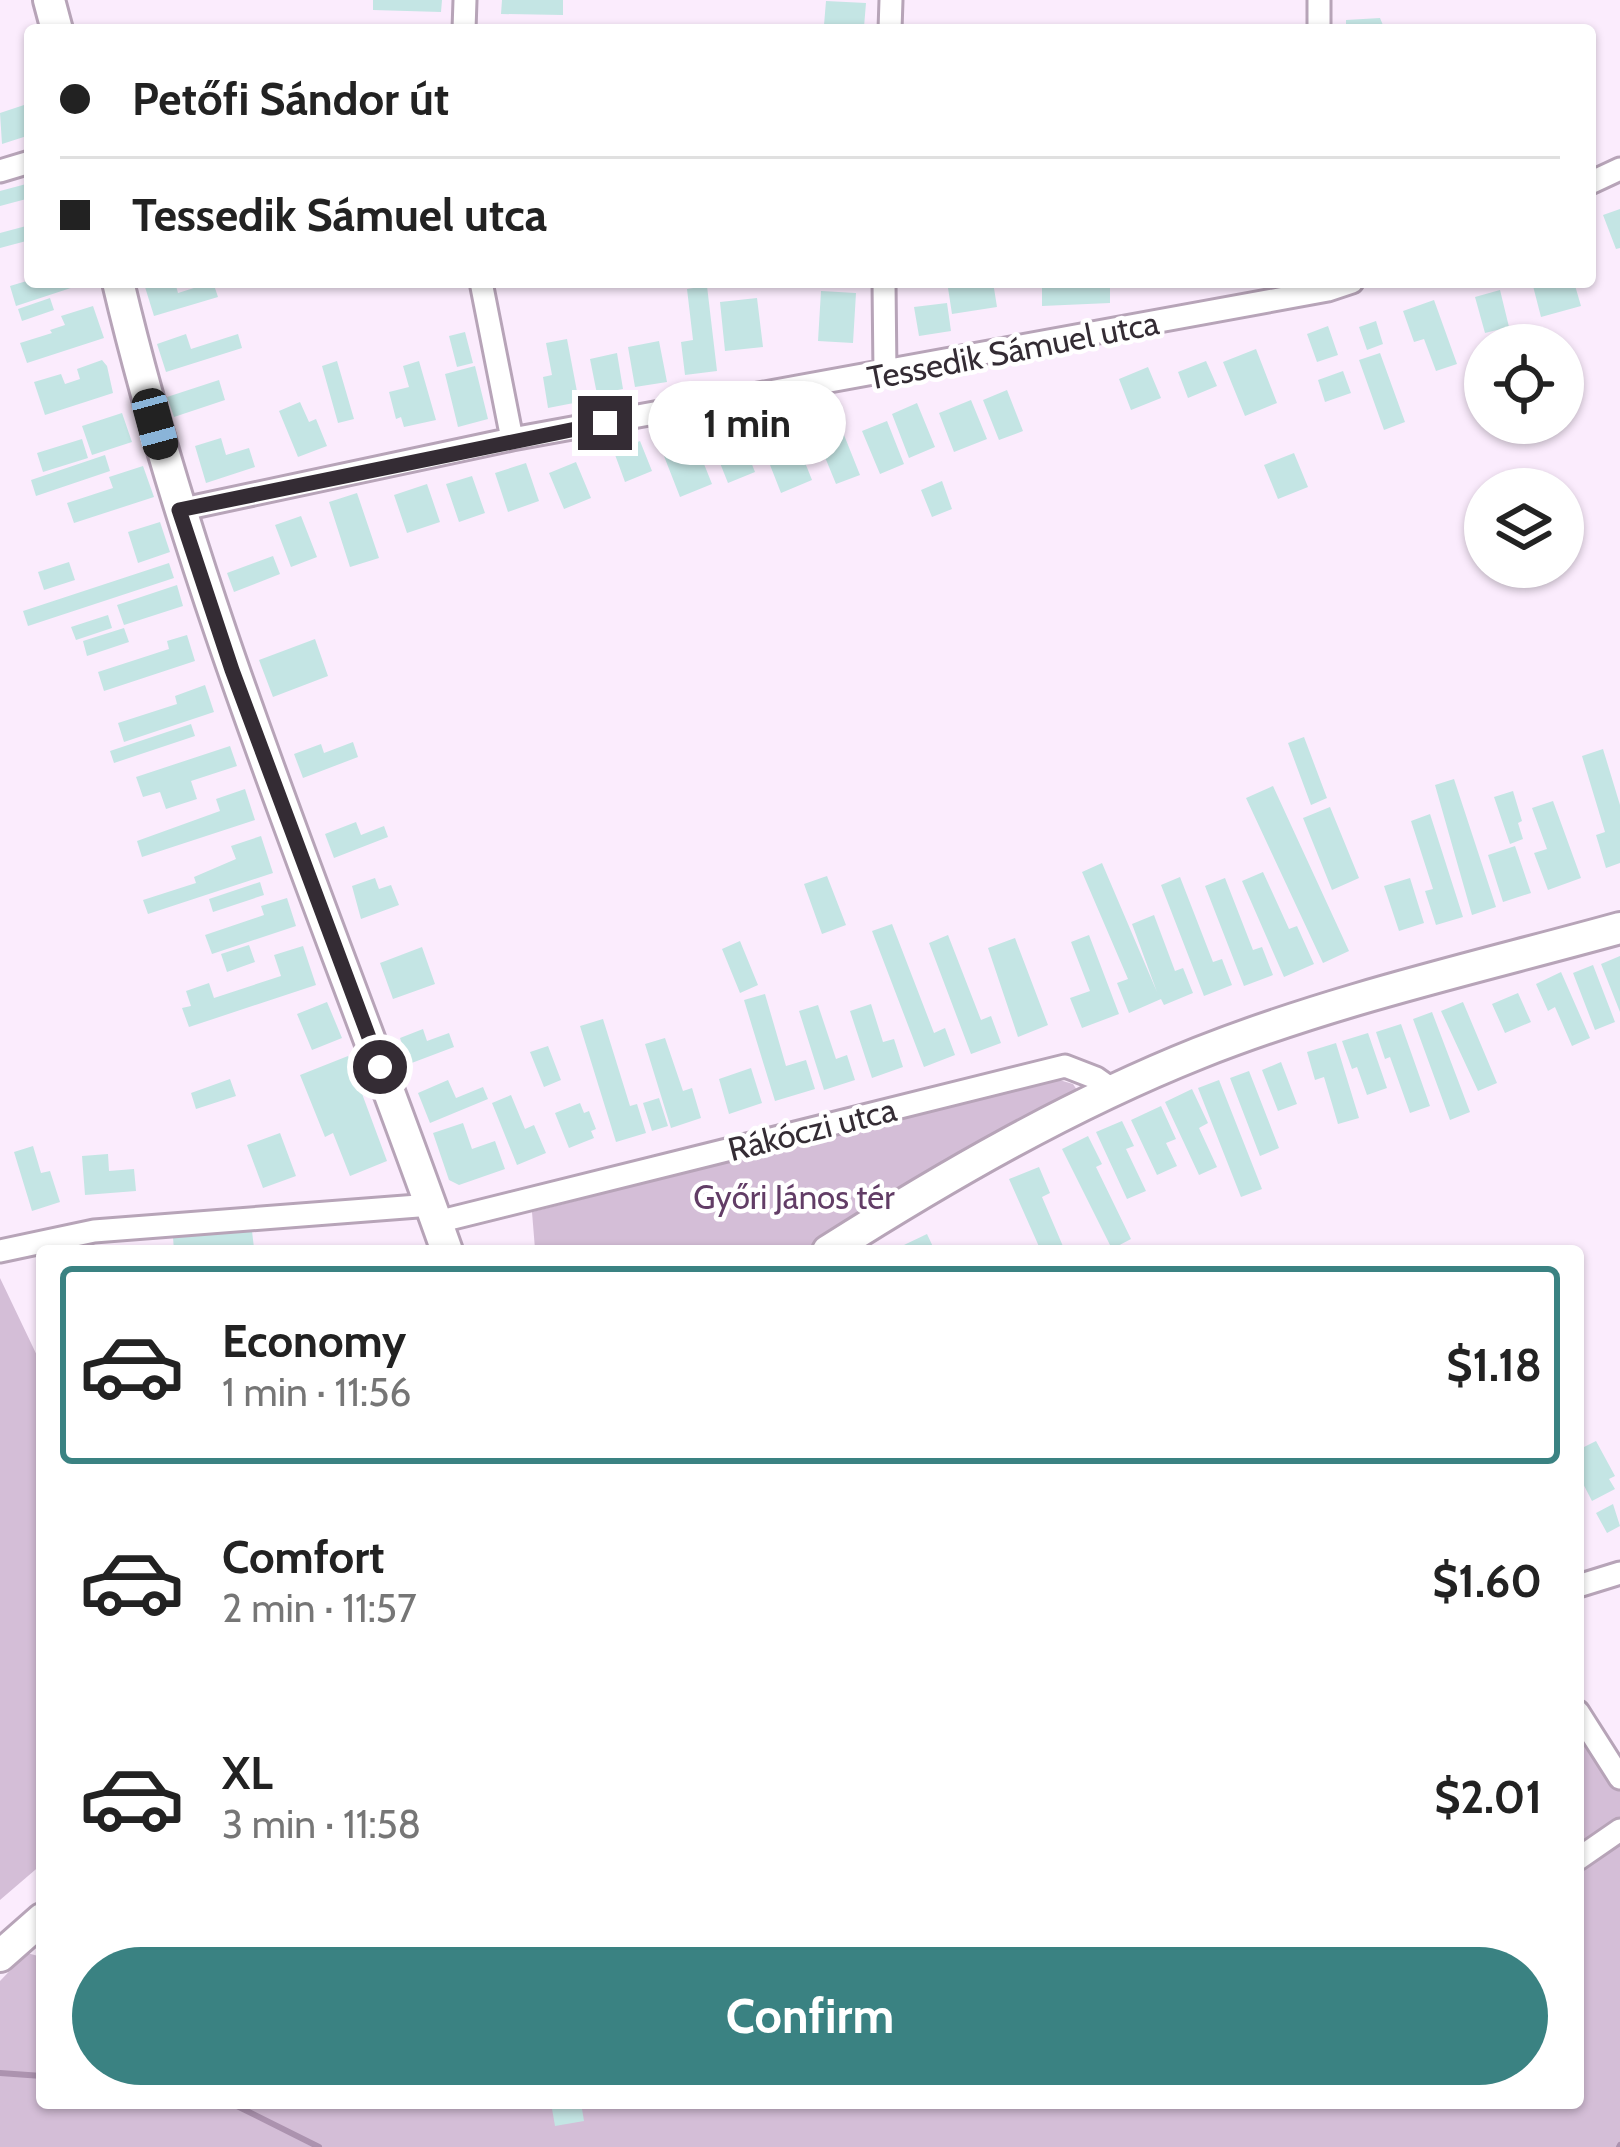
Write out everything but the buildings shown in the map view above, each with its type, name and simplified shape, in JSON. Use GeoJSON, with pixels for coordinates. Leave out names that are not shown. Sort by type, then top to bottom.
{"type":"FeatureCollection","features":[{"type":"Feature","properties":{"kind":"main road"},"geometry":{"type":"LineString","coordinates":[[120,288],[179,510],[232,670],[438,1226]]}},
{"type":"Feature","properties":{"kind":"main road"},"geometry":{"type":"LineString","coordinates":[[838,1245],[993,1152],[1113,1090],[1202,1052],[1349,1002],[1620,928]]}},
{"type":"Feature","properties":{"kind":"main road"},"geometry":{"type":"LineString","coordinates":[[0,1956],[36,1924]]}},
{"type":"Feature","properties":{"kind":"street"},"geometry":{"type":"LineString","coordinates":[[483,288],[512,439]]}},
{"type":"Feature","properties":{"kind":"street"},"geometry":{"type":"LineString","coordinates":[[884,288],[885,374]]}},
{"type":"Feature","properties":{"kind":"street","name":"Tessedik Sámuel utca"},"geometry":{"type":"LineString","coordinates":[[179,510],[512,439],[885,374],[1317,288]]}},
{"type":"Feature","properties":{"kind":"street","name":"Rákóczi utca"},"geometry":{"type":"LineString","coordinates":[[0,1251],[94,1231],[438,1226],[1065,1066],[1113,1090]]}},
{"type":"Feature","properties":{"kind":"street"},"geometry":{"type":"LineString","coordinates":[[1584,1584],[1620,1573]]}},
{"type":"Feature","properties":{"kind":"street"},"geometry":{"type":"LineString","coordinates":[[1584,1721],[1620,1778]]}},
{"type":"Feature","properties":{"kind":"street"},"geometry":{"type":"LineString","coordinates":[[1584,1854],[1620,1830]]}},
{"type":"Feature","properties":{"kind":"green space","name":"Győri János tér"},"geometry":{"type":"Polygon","coordinates":[[[1056,1079],[1073,1084],[1079,1093],[982,1142],[812,1245],[535,1245],[532,1212],[1056,1079]]]}},
{"type":"Feature","properties":{"kind":"green space"},"geometry":{"type":"Polygon","coordinates":[[[0,1278],[36,1353],[36,1869],[0,1900],[0,1278]]]}},
{"type":"Feature","properties":{"kind":"green space"},"geometry":{"type":"Polygon","coordinates":[[[1584,1700],[1620,1757],[1620,2147],[0,2147],[0,1981],[27,1953],[36,1955],[36,2109],[1584,2109],[1584,1700]]]}},
{"type":"Feature","properties":{"kind":"waterway"},"geometry":{"type":"LineString","coordinates":[[0,2073],[36,2076]]}},
{"type":"Feature","properties":{"kind":"waterway"},"geometry":{"type":"LineString","coordinates":[[243,2109],[319,2147]]}},
{"type":"Feature","properties":{"kind":"route"},"geometry":{"type":"LineString","coordinates":[[380,1067],[232,670],[179,510],[605,423]]}}]}
